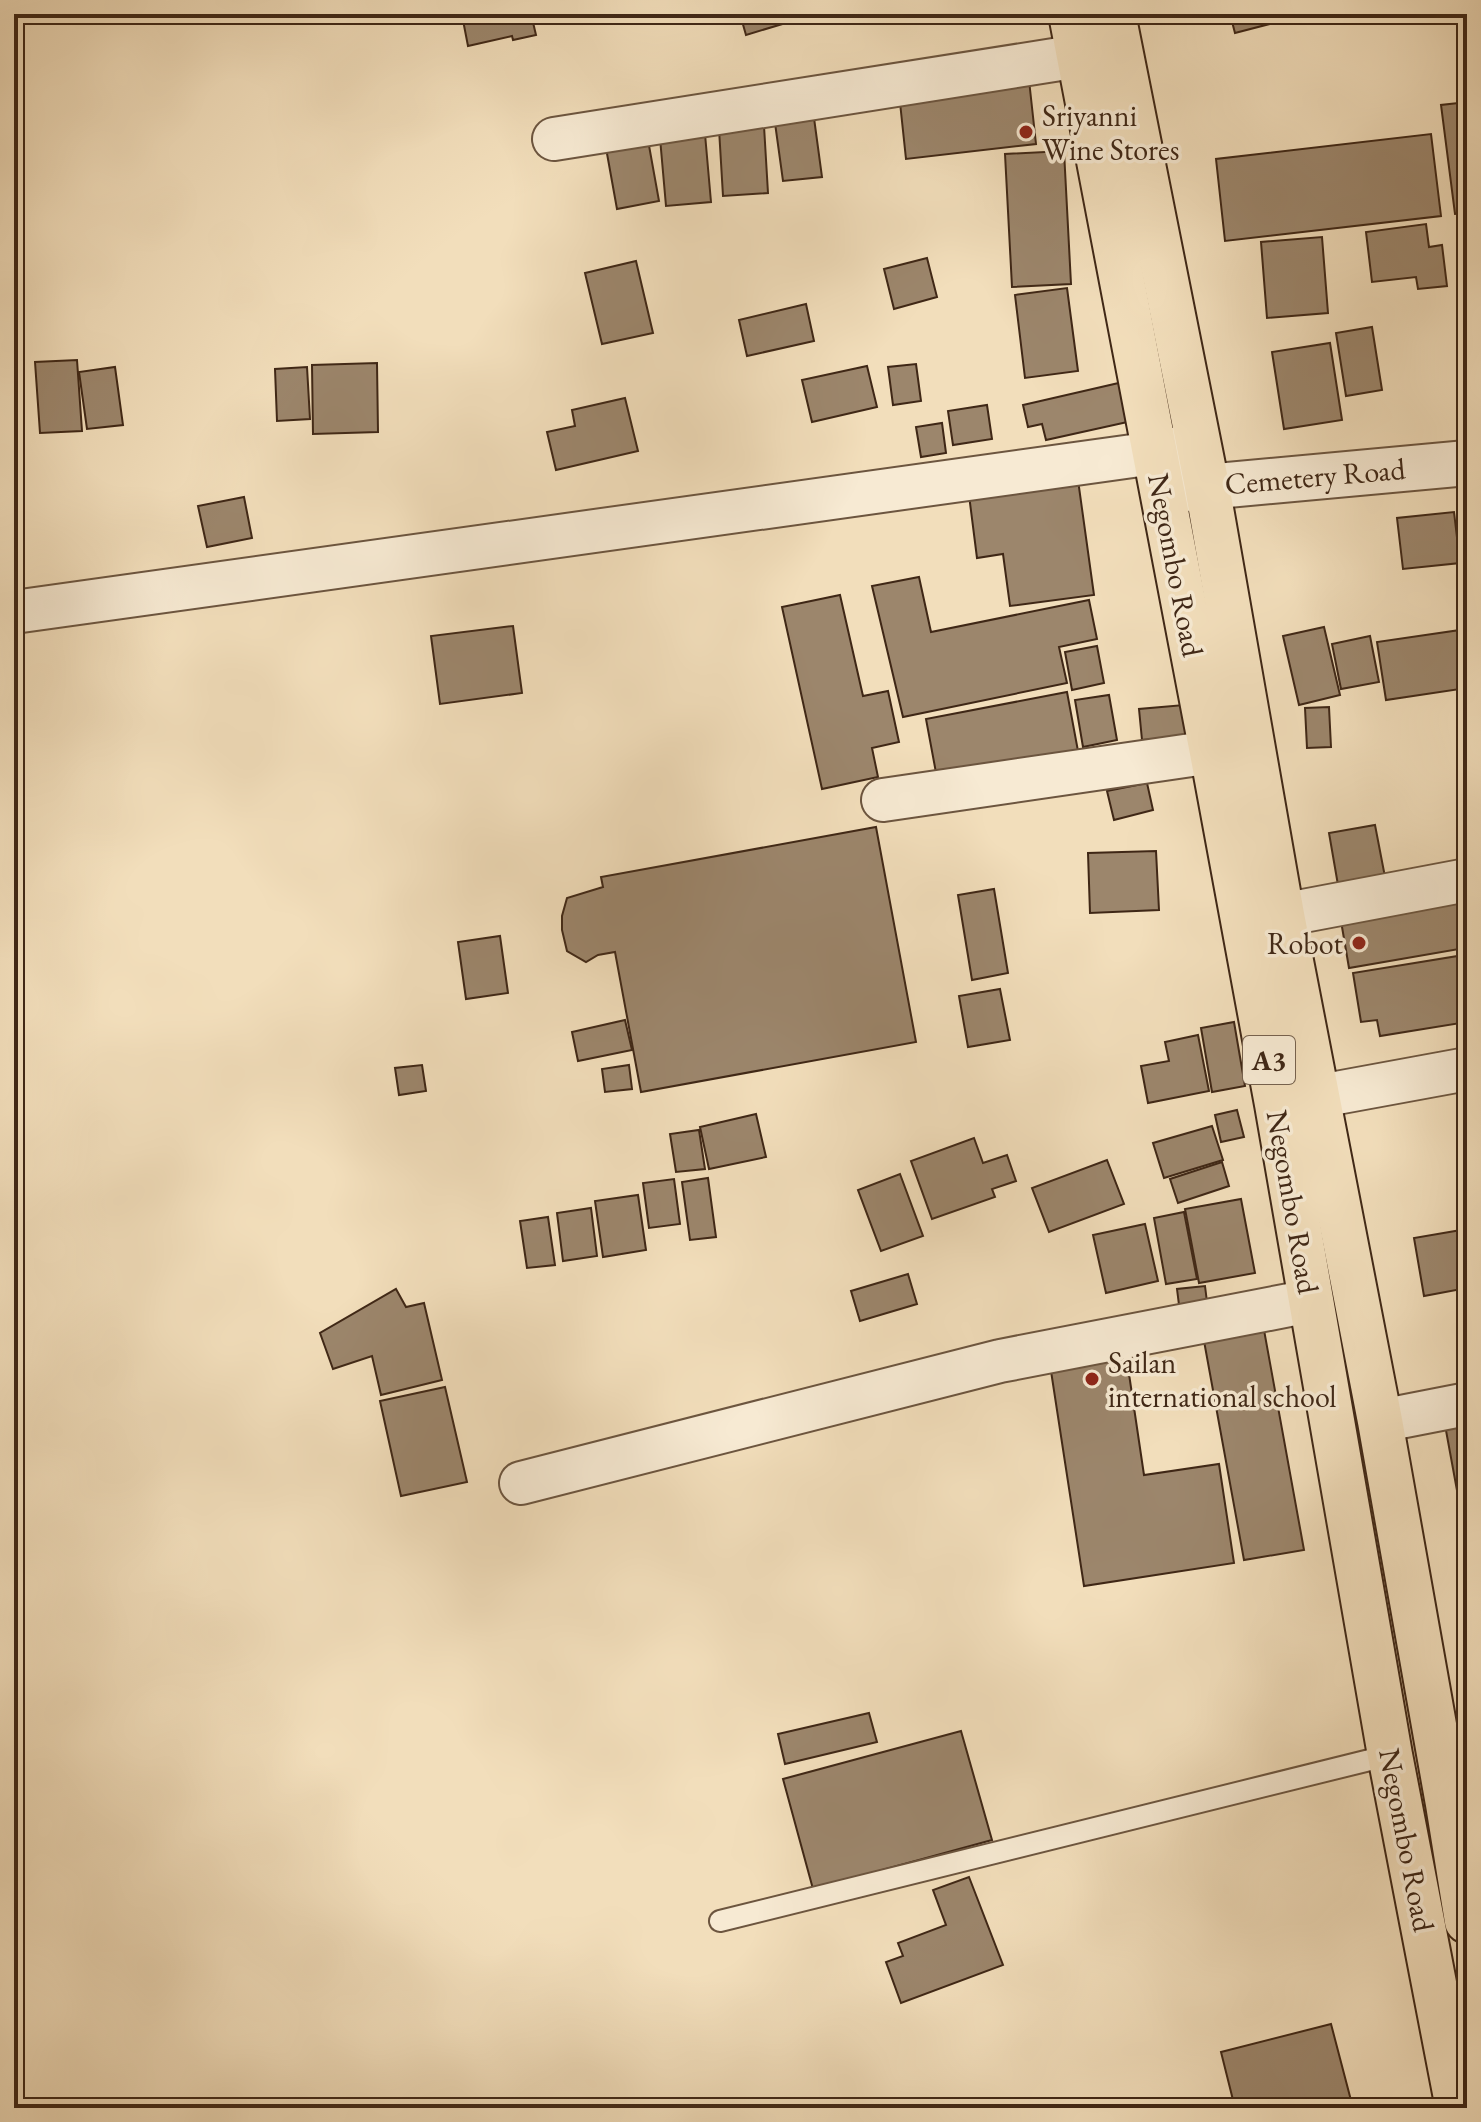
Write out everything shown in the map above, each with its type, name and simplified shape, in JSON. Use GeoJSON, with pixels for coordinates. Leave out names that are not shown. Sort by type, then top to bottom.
{"type":"FeatureCollection","features":[{"type":"Feature","properties":{"kind":"highway","name":"Negombo Road"},"geometry":{"type":"LineString","coordinates":[[1071,14],[1212,752],[1380,1421],[1458,1802],[1467,1921]]}},
{"type":"Feature","properties":{"kind":"highway","name":"Negombo Road"},"geometry":{"type":"LineString","coordinates":[[1113,14],[1207,486],[1282,915],[1310,1301],[1390,1755],[1458,2108]]}},
{"type":"Feature","properties":{"kind":"street"},"geometry":{"type":"LineString","coordinates":[[554,139],[1079,56]]}},
{"type":"Feature","properties":{"kind":"street"},"geometry":{"type":"LineString","coordinates":[[14,612],[1158,472],[1199,444]]}},
{"type":"Feature","properties":{"kind":"street","name":"Cemetery Road"},"geometry":{"type":"LineString","coordinates":[[1158,472],[1207,486],[1467,463]]}},
{"type":"Feature","properties":{"kind":"street"},"geometry":{"type":"LineString","coordinates":[[883,800],[1212,752]]}},
{"type":"Feature","properties":{"kind":"street"},"geometry":{"type":"LineString","coordinates":[[1282,915],[1467,880]]}},
{"type":"Feature","properties":{"kind":"street"},"geometry":{"type":"LineString","coordinates":[[1297,1100],[1467,1069]]}},
{"type":"Feature","properties":{"kind":"street"},"geometry":{"type":"LineString","coordinates":[[521,1483],[1000,1361],[1310,1301]]}},
{"type":"Feature","properties":{"kind":"street"},"geometry":{"type":"LineString","coordinates":[[1380,1421],[1467,1404]]}},
{"type":"Feature","properties":{"kind":"lane"},"geometry":{"type":"LineString","coordinates":[[720,1921],[1390,1755]]}},
{"type":"Feature","properties":{"kind":"building"},"geometry":{"type":"Polygon","coordinates":[[[443,14],[513,14],[514,17],[531,14],[536,35],[513,40],[512,36],[468,46],[462,15],[444,19],[443,14]]]}},
{"type":"Feature","properties":{"kind":"building"},"geometry":{"type":"Polygon","coordinates":[[[740,14],[786,14],[789,22],[746,35],[740,14]]]}},
{"type":"Feature","properties":{"kind":"building"},"geometry":{"type":"Polygon","coordinates":[[[1230,14],[1308,14],[1235,33],[1230,14]]]}},
{"type":"Feature","properties":{"kind":"building"},"geometry":{"type":"Polygon","coordinates":[[[1029,80],[1036,144],[906,159],[899,93],[1029,80]]]}},
{"type":"Feature","properties":{"kind":"building"},"geometry":{"type":"Polygon","coordinates":[[[1467,102],[1467,213],[1455,214],[1441,105],[1467,102]]]}},
{"type":"Feature","properties":{"kind":"building"},"geometry":{"type":"Polygon","coordinates":[[[814,118],[822,177],[783,181],[775,123],[814,118]]]}},
{"type":"Feature","properties":{"kind":"building"},"geometry":{"type":"Polygon","coordinates":[[[764,126],[768,193],[723,196],[719,129],[764,126]]]}},
{"type":"Feature","properties":{"kind":"building"},"geometry":{"type":"Polygon","coordinates":[[[705,134],[711,202],[666,206],[660,138],[705,134]]]}},
{"type":"Feature","properties":{"kind":"building"},"geometry":{"type":"Polygon","coordinates":[[[1431,134],[1441,216],[1225,241],[1216,159],[1431,134]]]}},
{"type":"Feature","properties":{"kind":"building"},"geometry":{"type":"Polygon","coordinates":[[[648,140],[659,201],[617,209],[606,148],[648,140]]]}},
{"type":"Feature","properties":{"kind":"building"},"geometry":{"type":"Polygon","coordinates":[[[1064,151],[1071,284],[1012,287],[1005,154],[1064,151]]]}},
{"type":"Feature","properties":{"kind":"building"},"geometry":{"type":"Polygon","coordinates":[[[1426,224],[1429,247],[1442,245],[1447,286],[1418,289],[1416,277],[1372,282],[1366,232],[1426,224]]]}},
{"type":"Feature","properties":{"kind":"building"},"geometry":{"type":"Polygon","coordinates":[[[1322,237],[1328,313],[1267,318],[1261,242],[1322,237]]]}},
{"type":"Feature","properties":{"kind":"building"},"geometry":{"type":"Polygon","coordinates":[[[927,258],[937,297],[894,309],[884,269],[927,258]]]}},
{"type":"Feature","properties":{"kind":"building"},"geometry":{"type":"Polygon","coordinates":[[[636,261],[653,333],[602,344],[585,273],[636,261]]]}},
{"type":"Feature","properties":{"kind":"building"},"geometry":{"type":"Polygon","coordinates":[[[1067,288],[1078,371],[1025,378],[1015,295],[1067,288]]]}},
{"type":"Feature","properties":{"kind":"building"},"geometry":{"type":"Polygon","coordinates":[[[806,304],[814,341],[747,356],[739,320],[806,304]]]}},
{"type":"Feature","properties":{"kind":"building"},"geometry":{"type":"Polygon","coordinates":[[[1372,327],[1382,390],[1346,396],[1336,333],[1372,327]]]}},
{"type":"Feature","properties":{"kind":"building"},"geometry":{"type":"Polygon","coordinates":[[[1330,343],[1342,420],[1284,429],[1272,352],[1330,343]]]}},
{"type":"Feature","properties":{"kind":"building"},"geometry":{"type":"Polygon","coordinates":[[[77,360],[82,431],[40,433],[35,362],[77,360]]]}},
{"type":"Feature","properties":{"kind":"building"},"geometry":{"type":"Polygon","coordinates":[[[377,363],[378,432],[313,434],[312,365],[377,363]]]}},
{"type":"Feature","properties":{"kind":"building"},"geometry":{"type":"Polygon","coordinates":[[[916,364],[921,401],[893,405],[888,367],[916,364]]]}},
{"type":"Feature","properties":{"kind":"building"},"geometry":{"type":"Polygon","coordinates":[[[867,366],[877,407],[812,422],[802,380],[867,366]]]}},
{"type":"Feature","properties":{"kind":"building"},"geometry":{"type":"Polygon","coordinates":[[[115,367],[123,425],[87,429],[79,372],[115,367]]]}},
{"type":"Feature","properties":{"kind":"building"},"geometry":{"type":"Polygon","coordinates":[[[307,367],[310,419],[277,421],[275,369],[307,367]]]}},
{"type":"Feature","properties":{"kind":"building"},"geometry":{"type":"Polygon","coordinates":[[[1123,382],[1132,421],[1046,440],[1042,424],[1028,427],[1023,405],[1123,382]]]}},
{"type":"Feature","properties":{"kind":"building"},"geometry":{"type":"Polygon","coordinates":[[[625,398],[638,451],[556,470],[547,432],[575,426],[572,410],[625,398]]]}},
{"type":"Feature","properties":{"kind":"building"},"geometry":{"type":"Polygon","coordinates":[[[987,405],[992,439],[953,445],[948,411],[987,405]]]}},
{"type":"Feature","properties":{"kind":"building"},"geometry":{"type":"Polygon","coordinates":[[[942,423],[946,453],[921,457],[916,427],[942,423]]]}},
{"type":"Feature","properties":{"kind":"building"},"geometry":{"type":"Polygon","coordinates":[[[1078,480],[1094,595],[1010,606],[1003,554],[977,558],[969,495],[1078,480]]]}},
{"type":"Feature","properties":{"kind":"building"},"geometry":{"type":"Polygon","coordinates":[[[244,497],[252,538],[207,547],[198,506],[244,497]]]}},
{"type":"Feature","properties":{"kind":"building"},"geometry":{"type":"Polygon","coordinates":[[[1454,512],[1460,563],[1403,569],[1397,518],[1454,512]]]}},
{"type":"Feature","properties":{"kind":"building"},"geometry":{"type":"Polygon","coordinates":[[[919,577],[931,632],[1089,600],[1097,639],[1059,647],[1067,683],[903,717],[872,586],[919,577]]]}},
{"type":"Feature","properties":{"kind":"building"},"geometry":{"type":"Polygon","coordinates":[[[840,595],[863,696],[888,691],[899,742],[872,748],[878,777],[822,789],[782,607],[840,595]]]}},
{"type":"Feature","properties":{"kind":"building"},"geometry":{"type":"Polygon","coordinates":[[[513,626],[522,693],[440,704],[431,636],[513,626]]]}},
{"type":"Feature","properties":{"kind":"building"},"geometry":{"type":"Polygon","coordinates":[[[1324,627],[1340,695],[1299,705],[1283,636],[1324,627]]]}},
{"type":"Feature","properties":{"kind":"building"},"geometry":{"type":"Polygon","coordinates":[[[1467,629],[1467,688],[1386,700],[1377,642],[1467,629]]]}},
{"type":"Feature","properties":{"kind":"building"},"geometry":{"type":"Polygon","coordinates":[[[1370,636],[1379,682],[1341,689],[1332,644],[1370,636]]]}},
{"type":"Feature","properties":{"kind":"building"},"geometry":{"type":"Polygon","coordinates":[[[1097,646],[1104,683],[1072,690],[1065,652],[1097,646]]]}},
{"type":"Feature","properties":{"kind":"building"},"geometry":{"type":"Polygon","coordinates":[[[1067,692],[1078,751],[937,778],[926,719],[1067,692]]]}},
{"type":"Feature","properties":{"kind":"building"},"geometry":{"type":"Polygon","coordinates":[[[1109,695],[1117,740],[1083,747],[1075,700],[1109,695]]]}},
{"type":"Feature","properties":{"kind":"building"},"geometry":{"type":"Polygon","coordinates":[[[1184,705],[1187,737],[1142,740],[1139,709],[1184,705]]]}},
{"type":"Feature","properties":{"kind":"building"},"geometry":{"type":"Polygon","coordinates":[[[1329,707],[1331,747],[1307,748],[1305,708],[1329,707]]]}},
{"type":"Feature","properties":{"kind":"building"},"geometry":{"type":"Polygon","coordinates":[[[1147,783],[1153,810],[1114,820],[1107,791],[1147,783]]]}},
{"type":"Feature","properties":{"kind":"building"},"geometry":{"type":"Polygon","coordinates":[[[1375,825],[1385,877],[1338,885],[1329,833],[1375,825]]]}},
{"type":"Feature","properties":{"kind":"building"},"geometry":{"type":"Polygon","coordinates":[[[876,827],[916,1042],[641,1092],[615,952],[598,955],[586,962],[567,951],[562,916],[567,898],[603,887],[601,877],[876,827]]]}},
{"type":"Feature","properties":{"kind":"building"},"geometry":{"type":"Polygon","coordinates":[[[1156,851],[1159,910],[1090,913],[1088,853],[1156,851]]]}},
{"type":"Feature","properties":{"kind":"building"},"geometry":{"type":"Polygon","coordinates":[[[994,889],[1008,973],[972,980],[958,895],[994,889]]]}},
{"type":"Feature","properties":{"kind":"building"},"geometry":{"type":"Polygon","coordinates":[[[1458,902],[1465,948],[1349,968],[1341,921],[1458,902]]]}},
{"type":"Feature","properties":{"kind":"building"},"geometry":{"type":"Polygon","coordinates":[[[500,936],[508,993],[466,999],[458,942],[500,936]]]}},
{"type":"Feature","properties":{"kind":"building"},"geometry":{"type":"Polygon","coordinates":[[[1464,955],[1467,1022],[1380,1036],[1377,1020],[1361,1022],[1353,973],[1464,955]]]}},
{"type":"Feature","properties":{"kind":"building"},"geometry":{"type":"Polygon","coordinates":[[[1000,989],[1010,1040],[968,1047],[959,996],[1000,989]]]}},
{"type":"Feature","properties":{"kind":"building"},"geometry":{"type":"Polygon","coordinates":[[[625,1020],[632,1050],[578,1061],[572,1032],[625,1020]]]}},
{"type":"Feature","properties":{"kind":"building"},"geometry":{"type":"Polygon","coordinates":[[[1234,1022],[1245,1086],[1212,1092],[1201,1028],[1234,1022]]]}},
{"type":"Feature","properties":{"kind":"building"},"geometry":{"type":"Polygon","coordinates":[[[1198,1035],[1209,1091],[1148,1103],[1141,1066],[1169,1061],[1165,1042],[1198,1035]]]}},
{"type":"Feature","properties":{"kind":"building"},"geometry":{"type":"Polygon","coordinates":[[[422,1065],[426,1091],[399,1095],[395,1068],[422,1065]]]}},
{"type":"Feature","properties":{"kind":"building"},"geometry":{"type":"Polygon","coordinates":[[[629,1065],[632,1089],[605,1092],[602,1069],[629,1065]]]}},
{"type":"Feature","properties":{"kind":"building"},"geometry":{"type":"Polygon","coordinates":[[[1237,1110],[1244,1137],[1221,1142],[1215,1115],[1237,1110]]]}},
{"type":"Feature","properties":{"kind":"building"},"geometry":{"type":"Polygon","coordinates":[[[756,1114],[766,1157],[709,1169],[700,1127],[756,1114]]]}},
{"type":"Feature","properties":{"kind":"building"},"geometry":{"type":"Polygon","coordinates":[[[1212,1126],[1223,1160],[1164,1178],[1153,1143],[1212,1126]]]}},
{"type":"Feature","properties":{"kind":"building"},"geometry":{"type":"Polygon","coordinates":[[[699,1130],[705,1169],[676,1172],[670,1134],[699,1130]]]}},
{"type":"Feature","properties":{"kind":"building"},"geometry":{"type":"Polygon","coordinates":[[[974,1138],[983,1163],[1007,1155],[1016,1181],[992,1189],[995,1197],[932,1219],[911,1161],[974,1138]]]}},
{"type":"Feature","properties":{"kind":"building"},"geometry":{"type":"Polygon","coordinates":[[[1107,1160],[1124,1204],[1049,1232],[1032,1188],[1107,1160]]]}},
{"type":"Feature","properties":{"kind":"building"},"geometry":{"type":"Polygon","coordinates":[[[1222,1162],[1229,1186],[1178,1203],[1170,1179],[1222,1162]]]}},
{"type":"Feature","properties":{"kind":"building"},"geometry":{"type":"Polygon","coordinates":[[[900,1174],[923,1236],[881,1251],[858,1190],[900,1174]]]}},
{"type":"Feature","properties":{"kind":"building"},"geometry":{"type":"Polygon","coordinates":[[[708,1178],[716,1237],[690,1240],[682,1182],[708,1178]]]}},
{"type":"Feature","properties":{"kind":"building"},"geometry":{"type":"Polygon","coordinates":[[[674,1179],[680,1224],[649,1228],[643,1183],[674,1179]]]}},
{"type":"Feature","properties":{"kind":"building"},"geometry":{"type":"Polygon","coordinates":[[[638,1195],[646,1250],[603,1257],[595,1201],[638,1195]]]}},
{"type":"Feature","properties":{"kind":"building"},"geometry":{"type":"Polygon","coordinates":[[[1241,1199],[1255,1273],[1199,1283],[1185,1209],[1241,1199]]]}},
{"type":"Feature","properties":{"kind":"building"},"geometry":{"type":"Polygon","coordinates":[[[591,1208],[597,1256],[563,1261],[557,1213],[591,1208]]]}},
{"type":"Feature","properties":{"kind":"building"},"geometry":{"type":"Polygon","coordinates":[[[1184,1212],[1197,1279],[1166,1284],[1154,1218],[1184,1212]]]}},
{"type":"Feature","properties":{"kind":"building"},"geometry":{"type":"Polygon","coordinates":[[[548,1217],[555,1265],[527,1268],[520,1221],[548,1217]]]}},
{"type":"Feature","properties":{"kind":"building"},"geometry":{"type":"Polygon","coordinates":[[[1145,1224],[1158,1281],[1106,1293],[1093,1235],[1145,1224]]]}},
{"type":"Feature","properties":{"kind":"building"},"geometry":{"type":"Polygon","coordinates":[[[1467,1229],[1467,1288],[1424,1296],[1414,1238],[1467,1229]]]}},
{"type":"Feature","properties":{"kind":"building"},"geometry":{"type":"Polygon","coordinates":[[[908,1274],[917,1304],[860,1321],[851,1291],[908,1274]]]}},
{"type":"Feature","properties":{"kind":"building"},"geometry":{"type":"Polygon","coordinates":[[[1205,1286],[1208,1310],[1180,1313],[1177,1289],[1205,1286]]]}},
{"type":"Feature","properties":{"kind":"building"},"geometry":{"type":"Polygon","coordinates":[[[396,1289],[406,1307],[424,1303],[442,1380],[381,1395],[372,1356],[333,1369],[320,1333],[396,1289]]]}},
{"type":"Feature","properties":{"kind":"building"},"geometry":{"type":"Polygon","coordinates":[[[1262,1319],[1304,1550],[1244,1560],[1202,1330],[1262,1319]]]}},
{"type":"Feature","properties":{"kind":"building"},"geometry":{"type":"Polygon","coordinates":[[[1125,1347],[1144,1475],[1219,1464],[1234,1563],[1084,1586],[1049,1358],[1125,1347]]]}},
{"type":"Feature","properties":{"kind":"building"},"geometry":{"type":"Polygon","coordinates":[[[445,1387],[467,1482],[401,1496],[380,1401],[445,1387]]]}},
{"type":"Feature","properties":{"kind":"building"},"geometry":{"type":"Polygon","coordinates":[[[1467,1421],[1467,1495],[1458,1496],[1445,1425],[1467,1421]]]}},
{"type":"Feature","properties":{"kind":"building"},"geometry":{"type":"Polygon","coordinates":[[[869,1713],[877,1742],[785,1764],[778,1734],[869,1713]]]}},
{"type":"Feature","properties":{"kind":"building"},"geometry":{"type":"Polygon","coordinates":[[[961,1731],[992,1840],[813,1889],[783,1779],[961,1731]]]}},
{"type":"Feature","properties":{"kind":"building"},"geometry":{"type":"Polygon","coordinates":[[[969,1877],[1003,1965],[901,2003],[886,1962],[903,1956],[898,1943],[946,1925],[933,1890],[969,1877]]]}},
{"type":"Feature","properties":{"kind":"building"},"geometry":{"type":"Polygon","coordinates":[[[1331,2024],[1353,2108],[1235,2108],[1221,2052],[1331,2024]]]}},
{"type":"Feature","properties":{"kind":"place","name":"Sriyanni Wine Stores"},"geometry":{"type":"Point","coordinates":[1026,132]}},
{"type":"Feature","properties":{"kind":"place","name":"Robot"},"geometry":{"type":"Point","coordinates":[1359,943]}},
{"type":"Feature","properties":{"kind":"place","name":"Sailan international school"},"geometry":{"type":"Point","coordinates":[1092,1379]}}]}
